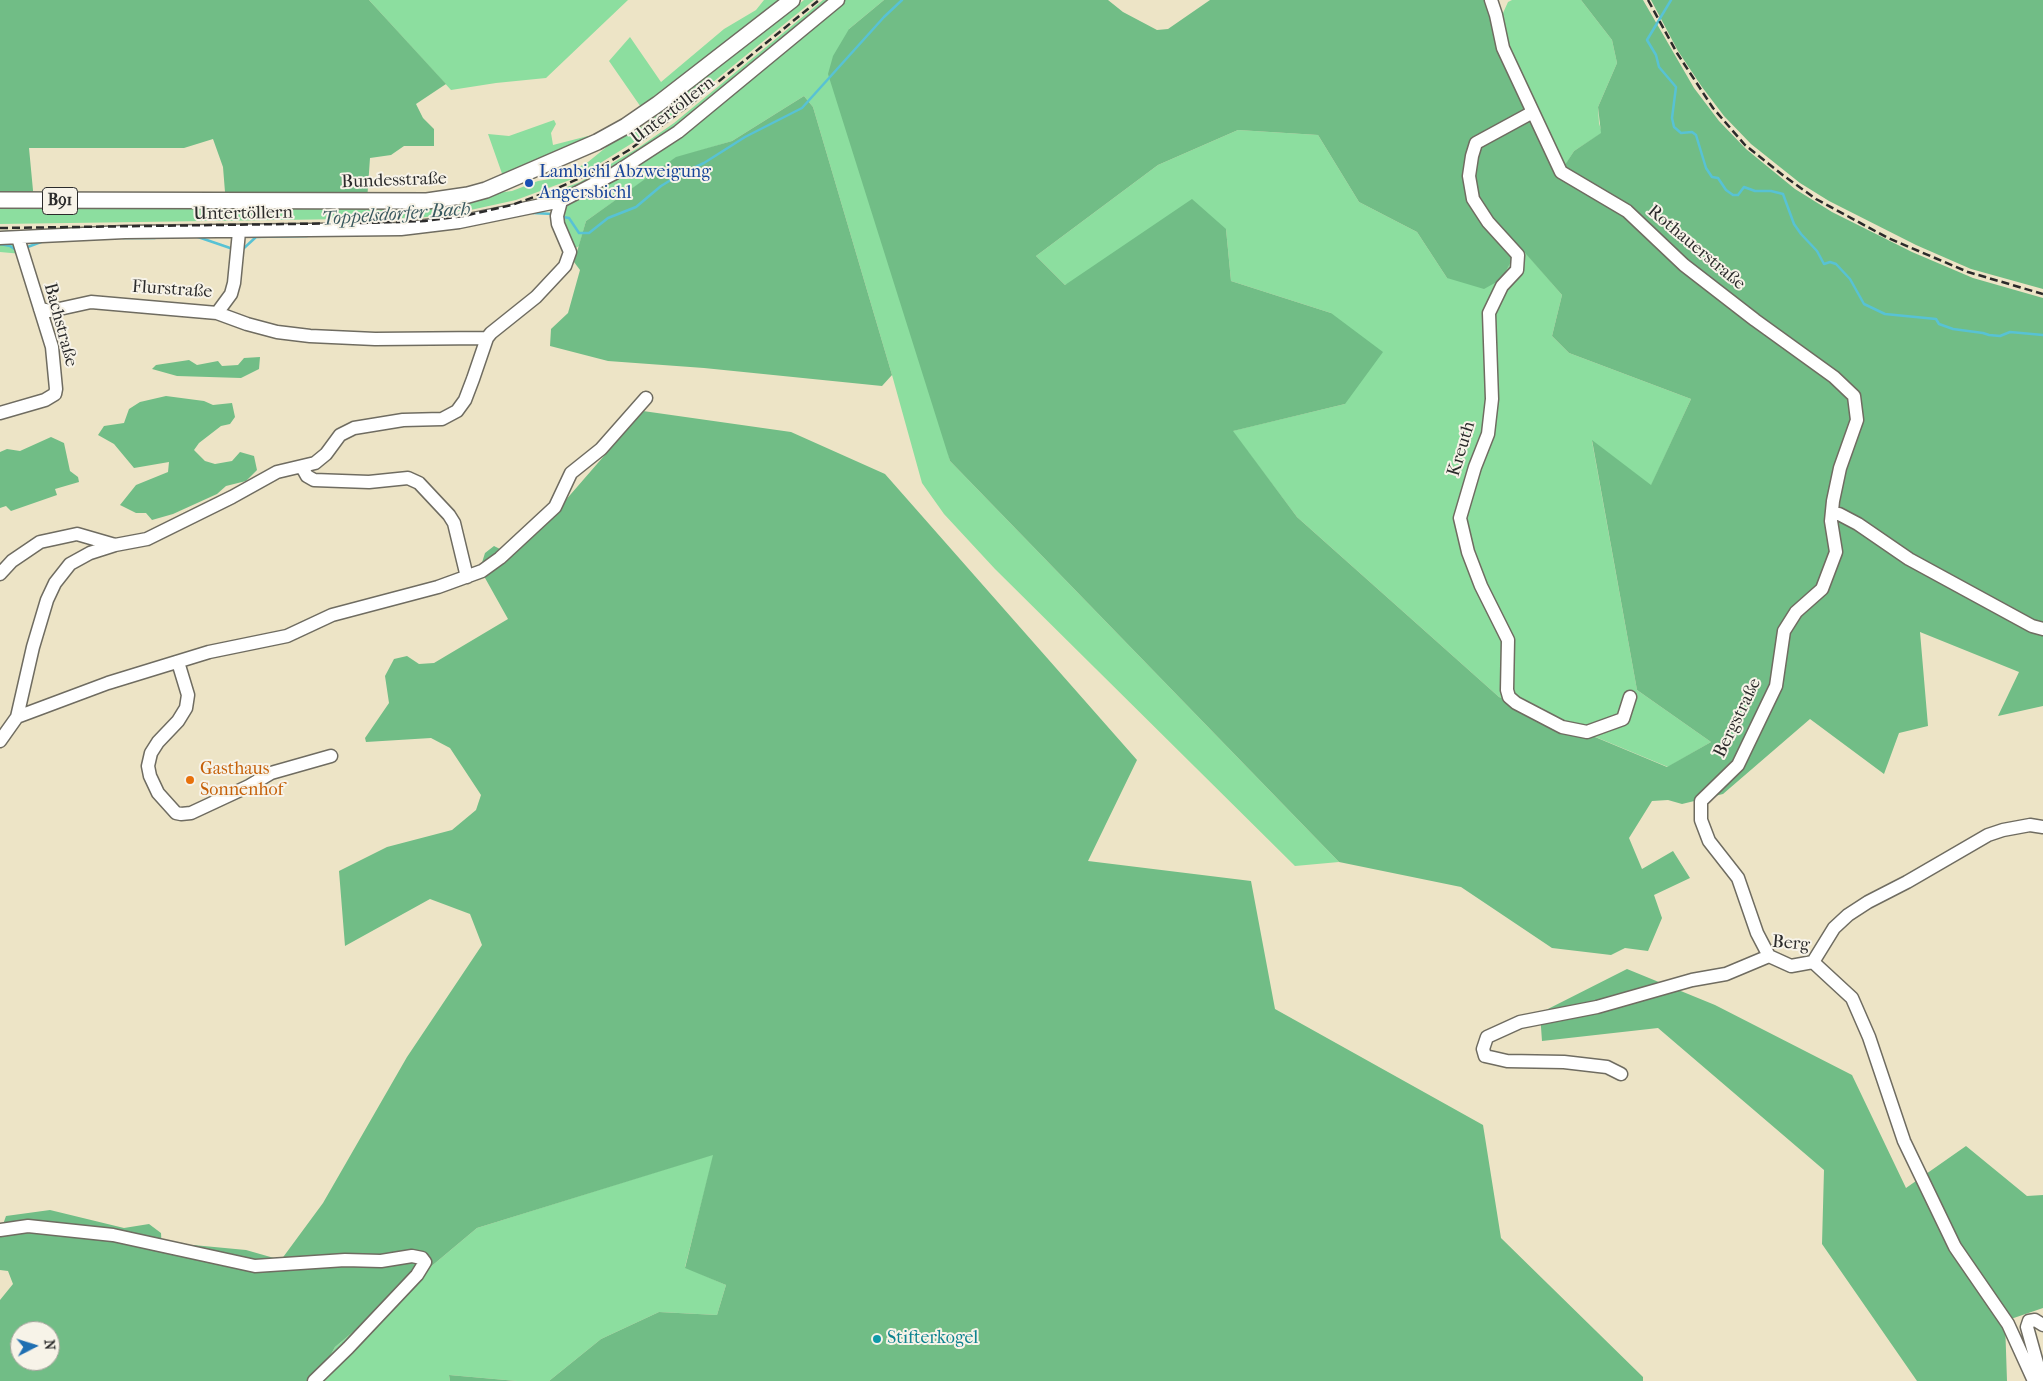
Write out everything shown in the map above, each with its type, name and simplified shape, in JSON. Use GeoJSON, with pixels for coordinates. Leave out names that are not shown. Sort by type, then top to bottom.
{"type":"FeatureCollection","features":[{"type":"Feature","properties":{"kind":"main road","name":"Bundesstraße"},"geometry":{"type":"LineString","coordinates":[[0,200],[427,201],[468,195],[486,190],[540,167],[597,142],[619,130],[658,104],[792,0]]}},
{"type":"Feature","properties":{"kind":"street","name":"Untertöllern"},"geometry":{"type":"LineString","coordinates":[[0,238],[49,234],[125,232],[401,229],[476,220],[561,201],[615,173],[678,132],[838,0]]}},
{"type":"Feature","properties":{"kind":"street","name":"Rothauerstraße"},"geometry":{"type":"LineString","coordinates":[[1491,0],[1496,15],[1502,48],[1561,172],[1626,211],[1684,266],[1834,377],[1854,396],[1857,420],[1840,468],[1833,501],[1833,514]]}},
{"type":"Feature","properties":{"kind":"street","name":"Kreuth"},"geometry":{"type":"LineString","coordinates":[[1533,112],[1476,143],[1472,156],[1469,176],[1473,199],[1488,222],[1518,254],[1517,270],[1502,286],[1489,312],[1492,399],[1488,434],[1475,467],[1460,518],[1468,552],[1481,586],[1508,640],[1507,690],[1509,697],[1516,703],[1562,727],[1587,732],[1624,718],[1630,697]]}},
{"type":"Feature","properties":{"kind":"street"},"geometry":{"type":"LineString","coordinates":[[0,741],[17,717],[33,647],[47,600],[55,583],[70,564],[80,557],[115,545],[147,539],[232,497],[270,475],[315,463],[323,459],[336,439],[354,428],[403,420],[442,418],[454,414],[465,400],[487,338],[491,332],[536,297],[565,266],[570,252],[558,224],[557,216],[561,201]]}},
{"type":"Feature","properties":{"kind":"street","name":"Flurstraße"},"geometry":{"type":"LineString","coordinates":[[40,309],[50,311],[91,302],[217,313],[231,294],[234,283],[239,232]]}},
{"type":"Feature","properties":{"kind":"street","name":"Bachstraße"},"geometry":{"type":"LineString","coordinates":[[0,413],[45,400],[55,394],[57,381],[52,347],[18,238]]}},
{"type":"Feature","properties":{"kind":"street"},"geometry":{"type":"LineString","coordinates":[[217,313],[277,332],[310,336],[376,340],[487,338]]}},
{"type":"Feature","properties":{"kind":"street"},"geometry":{"type":"LineString","coordinates":[[17,717],[68,697],[178,662],[210,652],[287,636],[332,615],[438,587],[482,571],[500,558],[555,507],[571,473],[601,449],[646,398]]}},
{"type":"Feature","properties":{"kind":"street"},"geometry":{"type":"LineString","coordinates":[[302,467],[307,476],[314,480],[369,482],[408,478],[420,483],[454,522],[467,577]]}},
{"type":"Feature","properties":{"kind":"street"},"geometry":{"type":"LineString","coordinates":[[1833,514],[1839,514],[1858,524],[1909,559],[2032,626],[2043,629]]}},
{"type":"Feature","properties":{"kind":"street","name":"Bergstraße"},"geometry":{"type":"LineString","coordinates":[[1770,956],[1757,933],[1738,878],[1710,840],[1701,820],[1701,801],[1738,765],[1776,686],[1784,631],[1796,612],[1822,589],[1836,552],[1831,521],[1833,514]]}},
{"type":"Feature","properties":{"kind":"street"},"geometry":{"type":"LineString","coordinates":[[0,574],[12,561],[33,545],[60,536],[83,534],[115,545]]}},
{"type":"Feature","properties":{"kind":"street"},"geometry":{"type":"LineString","coordinates":[[178,662],[188,695],[186,708],[178,721],[158,742],[151,753],[148,766],[150,776],[158,793],[176,813],[191,813],[271,773],[331,756]]}},
{"type":"Feature","properties":{"kind":"street"},"geometry":{"type":"LineString","coordinates":[[1813,962],[1834,928],[1848,915],[1868,902],[1988,836],[2003,830],[2030,825],[2043,827]]}},
{"type":"Feature","properties":{"kind":"street","name":"Berg"},"geometry":{"type":"LineString","coordinates":[[1622,1074],[1607,1067],[1564,1062],[1507,1061],[1486,1056],[1483,1049],[1487,1037],[1520,1022],[1597,1007],[1692,980],[1726,974],[1770,956],[1791,966],[1813,962],[1852,998],[1869,1037],[1904,1141],[1955,1247],[2008,1324],[2034,1381]]}},
{"type":"Feature","properties":{"kind":"street"},"geometry":{"type":"LineString","coordinates":[[0,1230],[28,1226],[113,1235],[255,1266],[344,1260],[381,1261],[412,1256],[422,1258],[425,1262],[417,1275],[314,1381]]}},
{"type":"Feature","properties":{"kind":"street"},"geometry":{"type":"LineString","coordinates":[[2042,1381],[2027,1327],[2029,1321],[2035,1320],[2043,1325]]}},
{"type":"Feature","properties":{"kind":"green space"},"geometry":{"type":"Polygon","coordinates":[[[0,0],[369,0],[446,84],[416,104],[423,118],[434,129],[434,146],[404,146],[391,155],[370,158],[367,201],[251,201],[247,192],[225,192],[223,167],[213,139],[184,148],[29,148],[34,201],[0,200],[0,0]]]}},
{"type":"Feature","properties":{"kind":"green space"},"geometry":{"type":"Polygon","coordinates":[[[369,0],[628,0],[546,78],[451,90],[369,0]]]}},
{"type":"Feature","properties":{"kind":"green space"},"geometry":{"type":"Polygon","coordinates":[[[764,0],[792,0],[645,113],[609,61],[630,37],[661,82],[724,29],[756,10],[764,0]]]}},
{"type":"Feature","properties":{"kind":"green space"},"geometry":{"type":"Polygon","coordinates":[[[804,0],[814,0],[670,117],[634,142],[578,177],[516,200],[457,213],[418,218],[0,224],[0,206],[9,209],[20,209],[25,205],[488,194],[512,191],[575,169],[588,162],[609,145],[645,125],[804,0]]]}},
{"type":"Feature","properties":{"kind":"green space"},"geometry":{"type":"Polygon","coordinates":[[[823,0],[884,0],[849,29],[950,461],[1339,862],[1295,866],[995,569],[944,514],[922,483],[813,107],[804,96],[732,141],[676,158],[586,221],[579,246],[570,252],[558,209],[525,203],[580,182],[638,148],[674,123],[823,0]]]}},
{"type":"Feature","properties":{"kind":"green space"},"geometry":{"type":"Polygon","coordinates":[[[884,0],[1108,0],[1123,12],[1157,30],[1168,29],[1210,0],[1489,0],[1503,48],[1561,171],[1574,151],[1601,133],[1598,107],[1617,63],[1612,40],[1581,0],[1643,0],[1694,88],[1719,121],[1746,149],[1795,189],[1832,212],[1912,252],[1973,278],[2043,298],[2043,706],[1998,716],[2019,672],[1920,632],[1928,726],[1899,733],[1884,774],[1810,719],[1723,794],[1682,804],[1668,800],[1652,801],[1629,838],[1642,869],[1673,851],[1690,878],[1654,895],[1662,918],[1648,951],[1625,948],[1611,955],[1552,948],[1461,887],[1339,862],[950,461],[828,74],[833,56],[849,29],[884,0]],[[1238,130],[1158,165],[1036,256],[1065,285],[1192,199],[1226,229],[1231,281],[1331,313],[1383,352],[1345,404],[1233,431],[1297,517],[1499,697],[1667,767],[1711,742],[1637,690],[1592,440],[1651,485],[1691,399],[1569,353],[1552,336],[1562,295],[1519,246],[1502,279],[1484,289],[1447,278],[1417,232],[1359,202],[1318,135],[1238,130]]]}},
{"type":"Feature","properties":{"kind":"green space"},"geometry":{"type":"Polygon","coordinates":[[[1512,0],[1581,0],[1612,40],[1617,63],[1598,107],[1602,133],[1574,151],[1561,172],[1547,144],[1496,15],[1503,13],[1508,2],[1512,0]]]}},
{"type":"Feature","properties":{"kind":"green space"},"geometry":{"type":"Polygon","coordinates":[[[1651,0],[2043,0],[2043,289],[1971,269],[1916,245],[1829,201],[1800,183],[1751,144],[1724,116],[1678,51],[1651,0]]]}},
{"type":"Feature","properties":{"kind":"green space"},"geometry":{"type":"Polygon","coordinates":[[[804,96],[813,107],[892,375],[882,386],[704,368],[608,361],[550,346],[551,329],[568,313],[580,270],[574,262],[586,221],[676,157],[732,141],[804,96]]]}},
{"type":"Feature","properties":{"kind":"green space"},"geometry":{"type":"Polygon","coordinates":[[[554,120],[556,124],[551,133],[553,145],[588,136],[612,134],[505,182],[488,134],[509,136],[554,120]]]}},
{"type":"Feature","properties":{"kind":"green space"},"geometry":{"type":"Polygon","coordinates":[[[1238,130],[1318,135],[1359,202],[1417,232],[1447,278],[1502,279],[1519,245],[1562,295],[1552,336],[1569,353],[1691,399],[1651,486],[1592,441],[1637,690],[1711,742],[1668,767],[1499,697],[1297,517],[1232,431],[1345,404],[1331,313],[1231,281],[1226,229],[1065,285],[1036,256],[1158,165],[1238,130]]]}},
{"type":"Feature","properties":{"kind":"green space"},"geometry":{"type":"Polygon","coordinates":[[[17,230],[49,234],[18,238],[22,254],[0,252],[0,231],[17,230]]]}},
{"type":"Feature","properties":{"kind":"green space"},"geometry":{"type":"Polygon","coordinates":[[[260,357],[259,369],[241,378],[177,376],[152,369],[156,365],[189,360],[197,365],[218,361],[222,366],[238,365],[244,358],[260,357]]]}},
{"type":"Feature","properties":{"kind":"green space"},"geometry":{"type":"Polygon","coordinates":[[[166,396],[204,401],[213,405],[232,403],[235,417],[230,424],[221,426],[199,443],[194,450],[205,461],[215,464],[232,461],[240,452],[254,456],[257,470],[246,481],[226,486],[217,494],[173,514],[152,520],[146,513],[136,513],[120,505],[136,485],[168,472],[169,462],[134,468],[114,444],[98,435],[104,426],[124,423],[129,409],[140,402],[166,396]]]}},
{"type":"Feature","properties":{"kind":"green space"},"geometry":{"type":"Polygon","coordinates":[[[643,411],[791,432],[885,474],[1137,760],[1088,861],[1251,881],[1275,1009],[1483,1125],[1501,1238],[1643,1377],[1643,1381],[549,1381],[601,1339],[659,1312],[717,1315],[726,1285],[685,1268],[713,1155],[477,1228],[335,1347],[316,1381],[0,1381],[0,1300],[13,1284],[8,1271],[0,1270],[0,1233],[6,1216],[50,1210],[124,1228],[149,1224],[161,1233],[162,1250],[193,1245],[246,1250],[281,1260],[323,1203],[407,1057],[482,945],[470,914],[430,899],[345,946],[339,871],[387,847],[452,830],[476,810],[481,795],[450,748],[431,738],[366,742],[365,738],[389,703],[385,676],[394,659],[407,656],[419,664],[434,663],[508,619],[480,569],[485,553],[494,546],[504,551],[551,517],[643,411]]]}},
{"type":"Feature","properties":{"kind":"green space"},"geometry":{"type":"Polygon","coordinates":[[[51,437],[64,443],[70,471],[78,477],[79,482],[55,489],[57,495],[11,511],[6,506],[0,508],[0,452],[7,449],[20,451],[51,437]]]}},
{"type":"Feature","properties":{"kind":"green space"},"geometry":{"type":"Polygon","coordinates":[[[1627,969],[1715,1005],[1852,1075],[1906,1188],[1966,1146],[2027,1196],[2043,1195],[2043,1308],[2005,1321],[2007,1381],[1917,1381],[1822,1244],[1824,1170],[1658,1028],[1542,1041],[1540,1013],[1627,969]]]}},
{"type":"Feature","properties":{"kind":"green space"},"geometry":{"type":"Polygon","coordinates":[[[714,1154],[685,1267],[726,1285],[717,1315],[659,1312],[601,1339],[549,1381],[517,1381],[449,1375],[450,1381],[316,1381],[335,1347],[477,1228],[714,1154]]]}},
{"type":"Feature","properties":{"kind":"green space"},"geometry":{"type":"Polygon","coordinates":[[[449,1375],[517,1381],[450,1381],[449,1375]]]}},
{"type":"Feature","properties":{"kind":"waterway","name":"Toppelsdorfer Bach"},"geometry":{"type":"LineString","coordinates":[[563,217],[569,218],[579,233],[589,233],[608,218],[636,207],[661,186],[679,175],[704,163],[745,137],[802,108],[884,17],[902,0]]}},
{"type":"Feature","properties":{"kind":"waterway","name":"Toppelsdorfer Bach"},"geometry":{"type":"LineString","coordinates":[[1671,0],[1647,40],[1656,55],[1659,67],[1676,87],[1672,118],[1674,127],[1681,133],[1692,132],[1696,135],[1706,168],[1712,177],[1718,178],[1726,190],[1733,195],[1738,195],[1744,187],[1755,191],[1771,191],[1783,194],[1794,224],[1817,251],[1824,264],[1830,262],[1836,264],[1850,279],[1864,304],[1885,314],[1936,319],[1939,324],[1953,329],[1989,335],[2000,336],[2010,332],[2043,335]]}},
{"type":"Feature","properties":{"kind":"waterway","name":"Toppelsdorfer Bach"},"geometry":{"type":"LineString","coordinates":[[533,213],[553,214]]}},
{"type":"Feature","properties":{"kind":"waterway","name":"Toppelsdorfer Bach"},"geometry":{"type":"LineString","coordinates":[[243,249],[256,237],[307,236]]}},
{"type":"Feature","properties":{"kind":"waterway","name":"Toppelsdorfer Bach"},"geometry":{"type":"LineString","coordinates":[[198,237],[233,249]]}},
{"type":"Feature","properties":{"kind":"waterway","name":"Toppelsdorfer Bach"},"geometry":{"type":"LineString","coordinates":[[123,238],[155,238]]}},
{"type":"Feature","properties":{"kind":"waterway","name":"Toppelsdorfer Bach"},"geometry":{"type":"LineString","coordinates":[[25,248],[41,242]]}},
{"type":"Feature","properties":{"kind":"waterway"},"geometry":{"type":"LineString","coordinates":[[0,244],[10,246],[16,250]]}},
{"type":"Feature","properties":{"kind":"railway"},"geometry":{"type":"LineString","coordinates":[[0,228],[425,221],[464,216],[512,205],[587,175],[629,150],[691,104],[819,0]]}},
{"type":"Feature","properties":{"kind":"railway"},"geometry":{"type":"LineString","coordinates":[[1648,0],[1677,53],[1713,108],[1745,145],[1784,176],[1816,199],[1888,238],[1968,272],[2043,294]]}},
{"type":"Feature","properties":{"kind":"place","name":"Lambichl Abzweigung Angersbichl"},"geometry":{"type":"Point","coordinates":[529,183]}},
{"type":"Feature","properties":{"kind":"place","name":"Gasthaus Sonnenhof"},"geometry":{"type":"Point","coordinates":[190,780]}},
{"type":"Feature","properties":{"kind":"place","name":"Stifterkogel"},"geometry":{"type":"Point","coordinates":[877,1339]}}]}
